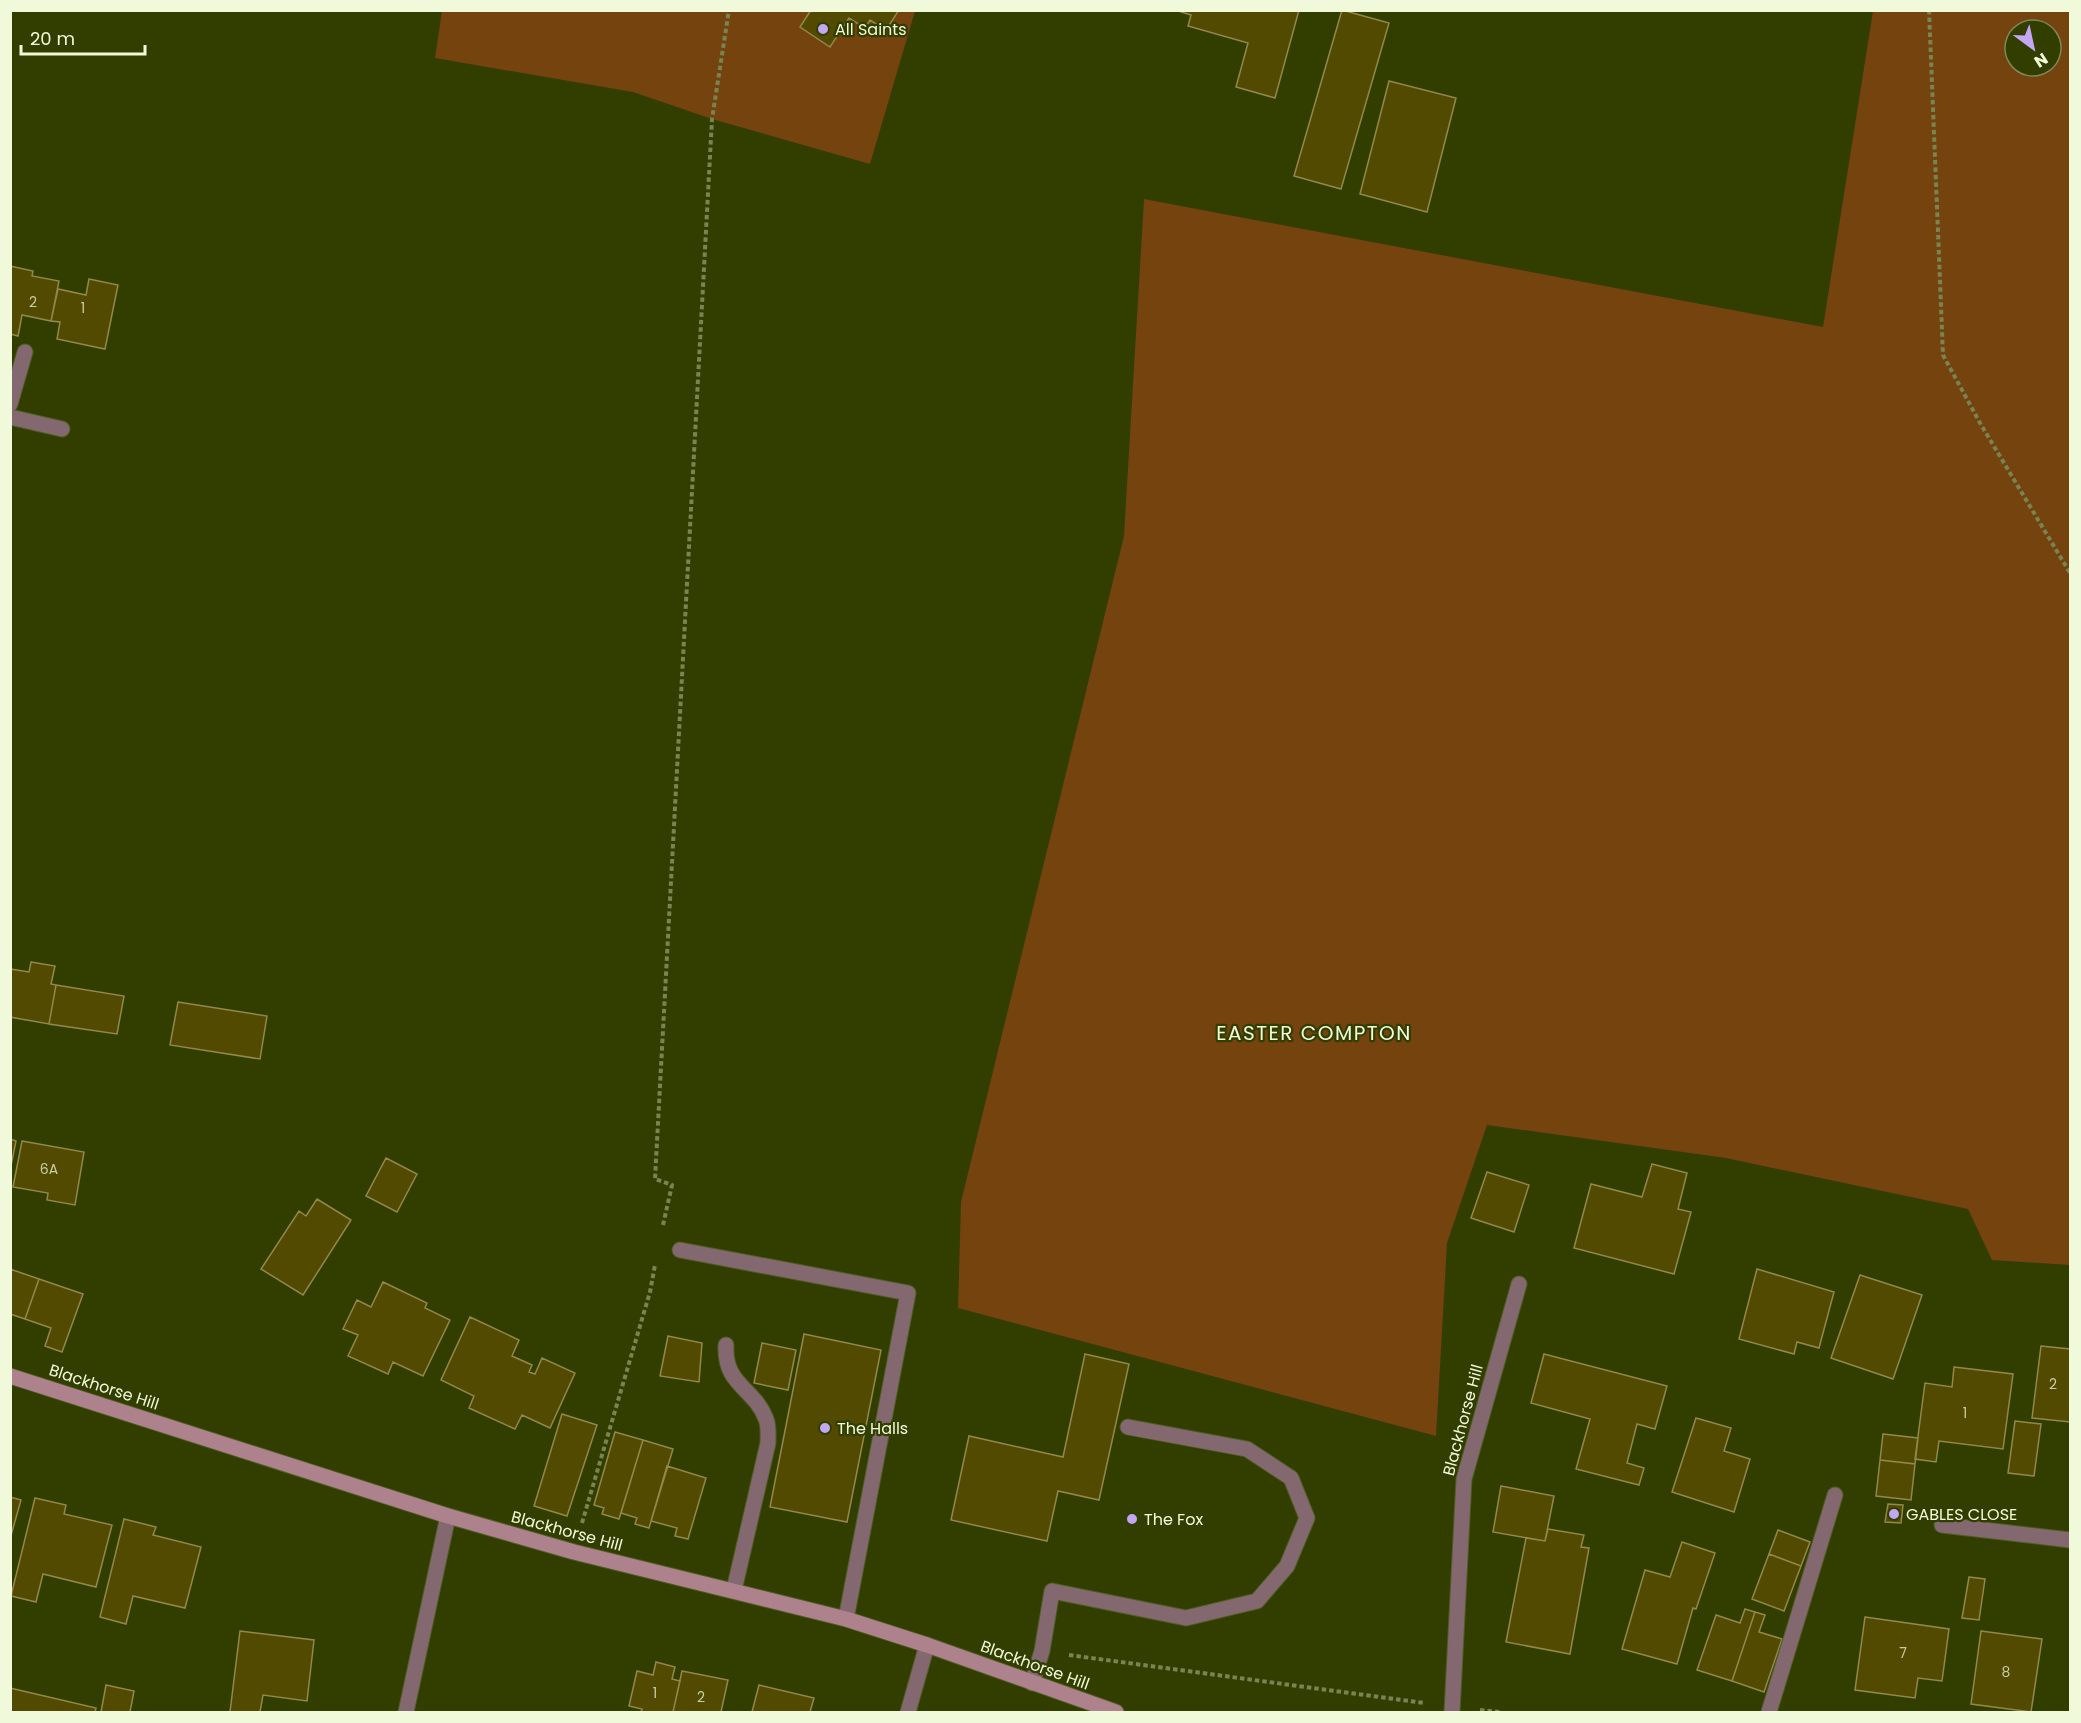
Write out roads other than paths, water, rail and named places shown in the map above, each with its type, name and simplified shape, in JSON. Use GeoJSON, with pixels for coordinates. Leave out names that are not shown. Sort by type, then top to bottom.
{"type":"FeatureCollection","features":[{"type":"Feature","properties":{"kind":"main road","name":"Blackhorse Hill"},"geometry":{"type":"LineString","coordinates":[[10,1376],[448,1516],[574,1552],[846,1619],[927,1645],[1116,1713]]}},
{"type":"Feature","properties":{"kind":"street"},"geometry":{"type":"LineString","coordinates":[[10,404],[25,352]]}},
{"type":"Feature","properties":{"kind":"street"},"geometry":{"type":"LineString","coordinates":[[10,417],[62,429]]}},
{"type":"Feature","properties":{"kind":"street"},"geometry":{"type":"LineString","coordinates":[[680,1250],[908,1293],[846,1619]]}},
{"type":"Feature","properties":{"kind":"street","name":"Blackhorse Hill"},"geometry":{"type":"LineString","coordinates":[[1452,1710],[1464,1479],[1519,1284]]}},
{"type":"Feature","properties":{"kind":"street"},"geometry":{"type":"LineString","coordinates":[[726,1345],[725,1363],[762,1409],[768,1422],[768,1443],[734,1590]]}},
{"type":"Feature","properties":{"kind":"street"},"geometry":{"type":"LineString","coordinates":[[1032,1683],[1042,1651],[1052,1591],[1186,1618],[1257,1601],[1287,1566],[1307,1518],[1290,1478],[1247,1449],[1128,1427]]}},
{"type":"Feature","properties":{"kind":"street"},"geometry":{"type":"LineString","coordinates":[[1769,1713],[1835,1496]]}},
{"type":"Feature","properties":{"kind":"street"},"geometry":{"type":"LineString","coordinates":[[406,1713],[448,1516]]}},
{"type":"Feature","properties":{"kind":"street"},"geometry":{"type":"LineString","coordinates":[[1942,1525],[2070,1540]]}},
{"type":"Feature","properties":{"kind":"street"},"geometry":{"type":"LineString","coordinates":[[908,1713],[927,1645]]}},
{"type":"Feature","properties":{"kind":"place","name":"All Saints"},"geometry":{"type":"Point","coordinates":[823,29]}},
{"type":"Feature","properties":{"kind":"place","name":"The Halls"},"geometry":{"type":"Point","coordinates":[825,1428]}},
{"type":"Feature","properties":{"kind":"place","name":"GABLES CLOSE"},"geometry":{"type":"Point","coordinates":[1894,1514]}},
{"type":"Feature","properties":{"kind":"place","name":"The Fox"},"geometry":{"type":"Point","coordinates":[1132,1519]}},
{"type":"Feature","properties":{"kind":"district","name":"EASTER COMPTON"},"geometry":{"type":"Point","coordinates":[1314,1033]}}]}
